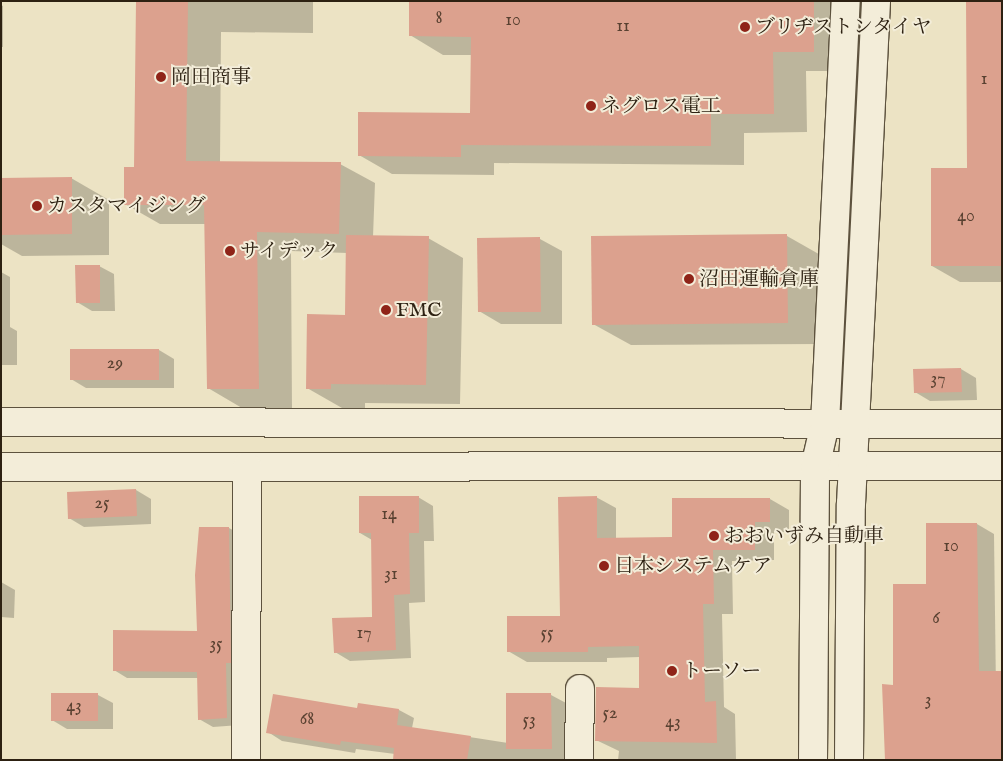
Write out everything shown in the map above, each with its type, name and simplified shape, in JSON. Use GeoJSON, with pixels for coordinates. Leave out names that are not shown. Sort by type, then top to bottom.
{"type":"FeatureCollection","features":[{"type":"Feature","properties":{"kind":"street"},"geometry":{"type":"LineString","coordinates":[[813,760],[815,467],[825,424],[846,1]]}},
{"type":"Feature","properties":{"kind":"street"},"geometry":{"type":"LineString","coordinates":[[849,760],[853,466],[876,1]]}},
{"type":"Feature","properties":{"kind":"street"},"geometry":{"type":"LineString","coordinates":[[1,422],[1002,424]]}},
{"type":"Feature","properties":{"kind":"street"},"geometry":{"type":"LineString","coordinates":[[1,467],[1002,466]]}},
{"type":"Feature","properties":{"kind":"street"},"geometry":{"type":"LineString","coordinates":[[246,467],[246,760]]}},
{"type":"Feature","properties":{"kind":"street"},"geometry":{"type":"LineString","coordinates":[[579,760],[580,689]]}},
{"type":"Feature","properties":{"kind":"building"},"geometry":{"type":"Polygon","coordinates":[[[136,1],[188,1],[186,161],[341,162],[339,234],[257,232],[259,389],[207,389],[204,205],[124,205],[124,167],[134,167],[136,1]]]}},
{"type":"Feature","properties":{"kind":"building"},"geometry":{"type":"Polygon","coordinates":[[[409,1],[814,1],[814,52],[773,52],[774,114],[711,114],[711,146],[461,145],[461,157],[358,156],[358,112],[470,113],[471,37],[409,36],[409,1]]]}},
{"type":"Feature","properties":{"kind":"building"},"geometry":{"type":"Polygon","coordinates":[[[966,1],[1002,1],[1002,266],[931,266],[931,168],[967,168],[966,1]]]}},
{"type":"Feature","properties":{"kind":"building","name":"カスタマイジング"},"geometry":{"type":"Polygon","coordinates":[[[72,177],[72,234],[1,235],[1,178],[72,177]]]}},
{"type":"Feature","properties":{"kind":"building","name":"沼田運輸倉庫"},"geometry":{"type":"Polygon","coordinates":[[[787,234],[788,323],[592,325],[591,236],[787,234]]]}},
{"type":"Feature","properties":{"kind":"building","name":"FMC"},"geometry":{"type":"Polygon","coordinates":[[[346,235],[429,236],[426,385],[331,384],[331,389],[306,389],[307,314],[345,315],[346,235]]]}},
{"type":"Feature","properties":{"kind":"building"},"geometry":{"type":"Polygon","coordinates":[[[540,237],[541,312],[478,312],[477,238],[540,237]]]}},
{"type":"Feature","properties":{"kind":"building"},"geometry":{"type":"Polygon","coordinates":[[[75,265],[100,265],[100,303],[76,303],[75,265]]]}},
{"type":"Feature","properties":{"kind":"building"},"geometry":{"type":"Polygon","coordinates":[[[70,349],[159,349],[159,380],[70,380],[70,349]]]}},
{"type":"Feature","properties":{"kind":"building"},"geometry":{"type":"Polygon","coordinates":[[[961,368],[962,392],[914,393],[913,369],[961,368]]]}},
{"type":"Feature","properties":{"kind":"building"},"geometry":{"type":"Polygon","coordinates":[[[136,489],[137,516],[68,519],[67,492],[136,489]]]}},
{"type":"Feature","properties":{"kind":"building"},"geometry":{"type":"Polygon","coordinates":[[[359,496],[419,496],[419,533],[409,533],[410,594],[394,595],[396,650],[334,653],[332,618],[372,617],[371,533],[359,533],[359,496]]]}},
{"type":"Feature","properties":{"kind":"building"},"geometry":{"type":"Polygon","coordinates":[[[597,496],[597,538],[672,537],[672,498],[770,498],[770,522],[755,522],[755,550],[713,550],[714,604],[703,604],[705,702],[716,701],[717,743],[595,741],[596,687],[639,688],[639,646],[588,647],[588,652],[507,652],[507,616],[560,616],[558,497],[597,496]]]}},
{"type":"Feature","properties":{"kind":"building"},"geometry":{"type":"Polygon","coordinates":[[[926,523],[977,523],[979,671],[1002,671],[1002,760],[885,760],[882,684],[893,685],[893,584],[926,584],[926,523]]]}},
{"type":"Feature","properties":{"kind":"building"},"geometry":{"type":"Polygon","coordinates":[[[199,527],[229,527],[231,663],[226,663],[227,718],[198,720],[197,672],[113,671],[113,630],[197,631],[195,575],[199,527]]]}},
{"type":"Feature","properties":{"kind":"building"},"geometry":{"type":"Polygon","coordinates":[[[51,693],[98,693],[98,721],[51,721],[51,693]]]}},
{"type":"Feature","properties":{"kind":"building"},"geometry":{"type":"Polygon","coordinates":[[[506,693],[551,693],[552,749],[506,749],[506,693]]]}},
{"type":"Feature","properties":{"kind":"building"},"geometry":{"type":"Polygon","coordinates":[[[273,694],[357,708],[358,703],[399,709],[397,725],[471,736],[467,760],[393,760],[394,748],[341,741],[340,745],[266,733],[273,694]]]}},
{"type":"Feature","properties":{"kind":"place","name":"ブリヂストンタイヤ"},"geometry":{"type":"Point","coordinates":[745,27]}},
{"type":"Feature","properties":{"kind":"place","name":"岡田商事"},"geometry":{"type":"Point","coordinates":[161,77]}},
{"type":"Feature","properties":{"kind":"place","name":"ネグロス電工"},"geometry":{"type":"Point","coordinates":[591,106]}},
{"type":"Feature","properties":{"kind":"place","name":"カスタマイジング"},"geometry":{"type":"Point","coordinates":[37,206]}},
{"type":"Feature","properties":{"kind":"place","name":"サイデック"},"geometry":{"type":"Point","coordinates":[230,251]}},
{"type":"Feature","properties":{"kind":"place","name":"沼田運輸倉庫"},"geometry":{"type":"Point","coordinates":[689,279]}},
{"type":"Feature","properties":{"kind":"place","name":"FMC"},"geometry":{"type":"Point","coordinates":[386,310]}},
{"type":"Feature","properties":{"kind":"place","name":"おおいずみ自動車"},"geometry":{"type":"Point","coordinates":[714,536]}},
{"type":"Feature","properties":{"kind":"place","name":"日本システムケア"},"geometry":{"type":"Point","coordinates":[604,566]}},
{"type":"Feature","properties":{"kind":"place","name":"トーソー"},"geometry":{"type":"Point","coordinates":[672,671]}}]}
